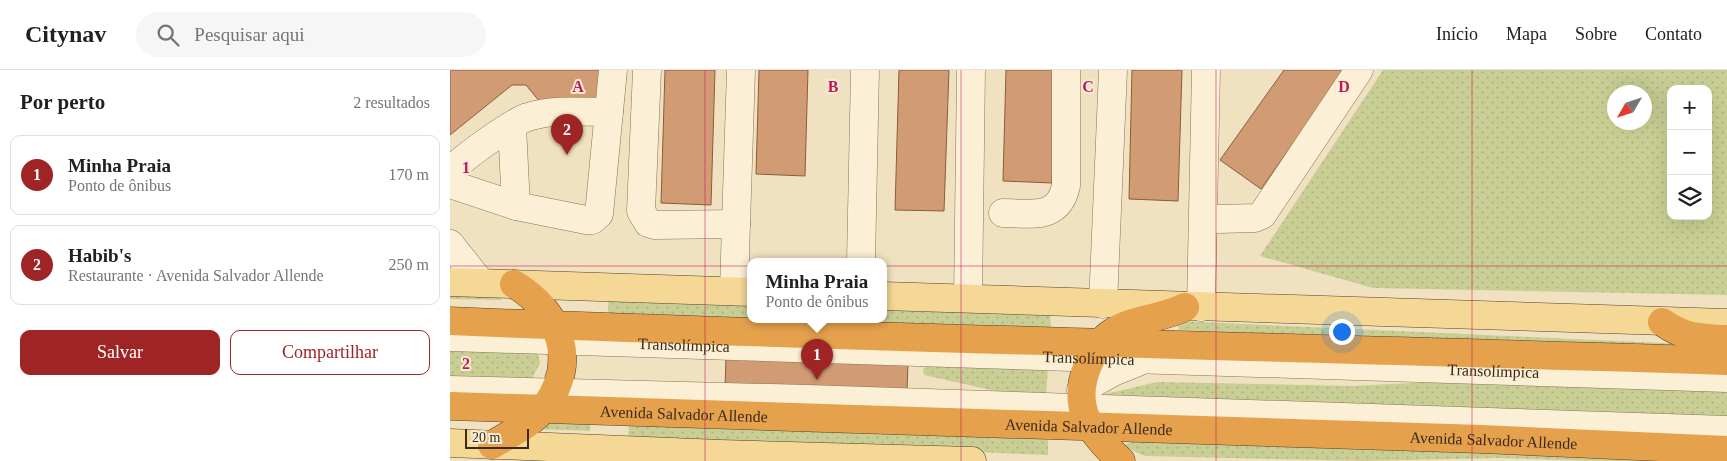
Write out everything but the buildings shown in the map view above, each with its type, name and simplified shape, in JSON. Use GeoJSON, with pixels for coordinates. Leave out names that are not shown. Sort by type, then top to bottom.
{"type":"FeatureCollection","features":[{"type":"Feature","properties":{"kind":"highway"},"geometry":{"type":"LineString","coordinates":[[492,445],[520,428],[549,401],[560,378],[563,362],[558,333],[539,304],[528,292],[514,284]]}},
{"type":"Feature","properties":{"kind":"highway"},"geometry":{"type":"LineString","coordinates":[[1122,461],[1096,436],[1085,408],[1084,376],[1096,350],[1112,332],[1129,324],[1169,315],[1193,307]]}},
{"type":"Feature","properties":{"kind":"highway"},"geometry":{"type":"LineString","coordinates":[[450,321],[558,333],[1056,343],[1096,350],[1727,361]]}},
{"type":"Feature","properties":{"kind":"highway"},"geometry":{"type":"LineString","coordinates":[[1662,322],[1678,333],[1693,338],[1727,339]]}},
{"type":"Feature","properties":{"kind":"highway","name":"Avenida Salvador Allende"},"geometry":{"type":"LineString","coordinates":[[450,406],[549,401],[608,412],[1085,408],[1727,450]]}},
{"type":"Feature","properties":{"kind":"main road"},"geometry":{"type":"LineString","coordinates":[[450,282],[743,292]]}},
{"type":"Feature","properties":{"kind":"main road"},"geometry":{"type":"LineString","coordinates":[[887,296],[1727,323]]}},
{"type":"Feature","properties":{"kind":"main road"},"geometry":{"type":"LineString","coordinates":[[450,443],[492,445],[567,454],[972,461]]}},
{"type":"Feature","properties":{"kind":"lane"},"geometry":{"type":"LineString","coordinates":[[450,184],[516,206],[586,220],[596,218],[599,214],[612,70]]}},
{"type":"Feature","properties":{"kind":"lane"},"geometry":{"type":"LineString","coordinates":[[647,70],[641,211],[644,218],[648,223],[655,225],[736,224]]}},
{"type":"Feature","properties":{"kind":"lane"},"geometry":{"type":"LineString","coordinates":[[741,70],[736,224],[743,292]]}},
{"type":"Feature","properties":{"kind":"lane"},"geometry":{"type":"LineString","coordinates":[[861,258],[865,70]]}},
{"type":"Feature","properties":{"kind":"lane"},"geometry":{"type":"LineString","coordinates":[[968,298],[971,70]]}},
{"type":"Feature","properties":{"kind":"lane"},"geometry":{"type":"LineString","coordinates":[[1003,213],[1046,212],[1059,204],[1064,196],[1066,186],[1066,70]]}},
{"type":"Feature","properties":{"kind":"lane"},"geometry":{"type":"LineString","coordinates":[[1102,304],[1113,70]]}},
{"type":"Feature","properties":{"kind":"lane"},"geometry":{"type":"LineString","coordinates":[[1193,307],[1206,70]]}},
{"type":"Feature","properties":{"kind":"lane"},"geometry":{"type":"LineString","coordinates":[[1219,219],[1255,218],[1262,215],[1359,70]]}},
{"type":"Feature","properties":{"kind":"lane"},"geometry":{"type":"LineString","coordinates":[[450,172],[473,152],[526,117],[542,114],[609,112]]}},
{"type":"Feature","properties":{"kind":"lane"},"geometry":{"type":"LineString","coordinates":[[512,126],[516,206]]}},
{"type":"Feature","properties":{"kind":"lane"},"geometry":{"type":"LineString","coordinates":[[450,244],[481,283]]}},
{"type":"Feature","properties":{"kind":"lane"},"geometry":{"type":"LineString","coordinates":[[450,337],[558,333]]}},
{"type":"Feature","properties":{"kind":"lane","name":"Transolímpica"},"geometry":{"type":"LineString","coordinates":[[1096,350],[1146,359],[1727,378]]}},
{"type":"Feature","properties":{"kind":"lane"},"geometry":{"type":"LineString","coordinates":[[1085,408],[1113,372],[1146,359]]}},
{"type":"Feature","properties":{"kind":"lane"},"geometry":{"type":"LineString","coordinates":[[450,390],[549,401]]}},
{"type":"Feature","properties":{"kind":"lane"},"geometry":{"type":"LineString","coordinates":[[1085,408],[1727,430]]}},
{"type":"Feature","properties":{"kind":"green space"},"geometry":{"type":"Polygon","coordinates":[[[1383,70],[1727,70],[1727,295],[1373,288],[1260,256],[1383,70]]]}},
{"type":"Feature","properties":{"kind":"green space"},"geometry":{"type":"Polygon","coordinates":[[[450,286],[494,292],[502,300],[450,299],[450,286]]]}},
{"type":"Feature","properties":{"kind":"green space"},"geometry":{"type":"Polygon","coordinates":[[[608,300],[747,304],[747,320],[608,316],[608,300]]]}},
{"type":"Feature","properties":{"kind":"green space"},"geometry":{"type":"Polygon","coordinates":[[[887,308],[1050,313],[1051,329],[847,323],[887,323],[887,308]]]}},
{"type":"Feature","properties":{"kind":"green space"},"geometry":{"type":"Polygon","coordinates":[[[1178,321],[1727,346],[1727,352],[1179,330],[1178,321]]]}},
{"type":"Feature","properties":{"kind":"green space"},"geometry":{"type":"Polygon","coordinates":[[[450,341],[536,344],[540,363],[531,381],[450,378],[450,341]]]}},
{"type":"Feature","properties":{"kind":"green space"},"geometry":{"type":"Polygon","coordinates":[[[998,357],[1049,357],[1046,395],[1004,393],[924,375],[923,368],[998,357]]]}},
{"type":"Feature","properties":{"kind":"green space"},"geometry":{"type":"Polygon","coordinates":[[[1471,380],[1727,385],[1727,421],[1091,404],[1106,394],[1157,382],[1352,386],[1471,380]]]}},
{"type":"Feature","properties":{"kind":"green space"},"geometry":{"type":"Polygon","coordinates":[[[591,414],[590,431],[531,429],[532,423],[591,414]]]}},
{"type":"Feature","properties":{"kind":"green space"},"geometry":{"type":"Polygon","coordinates":[[[629,423],[1048,436],[1048,455],[628,438],[629,423]]]}},
{"type":"Feature","properties":{"kind":"green space"},"geometry":{"type":"Polygon","coordinates":[[[1134,441],[1727,461],[1591,461],[1500,458],[1362,461],[1145,456],[1122,446],[1134,441]]]}},
{"type":"Feature","properties":{"kind":"place","name":"Habib's"},"geometry":{"type":"Point","coordinates":[567,155]}},
{"type":"Feature","properties":{"kind":"place","name":"Minha Praia"},"geometry":{"type":"Point","coordinates":[817,380]}}]}
